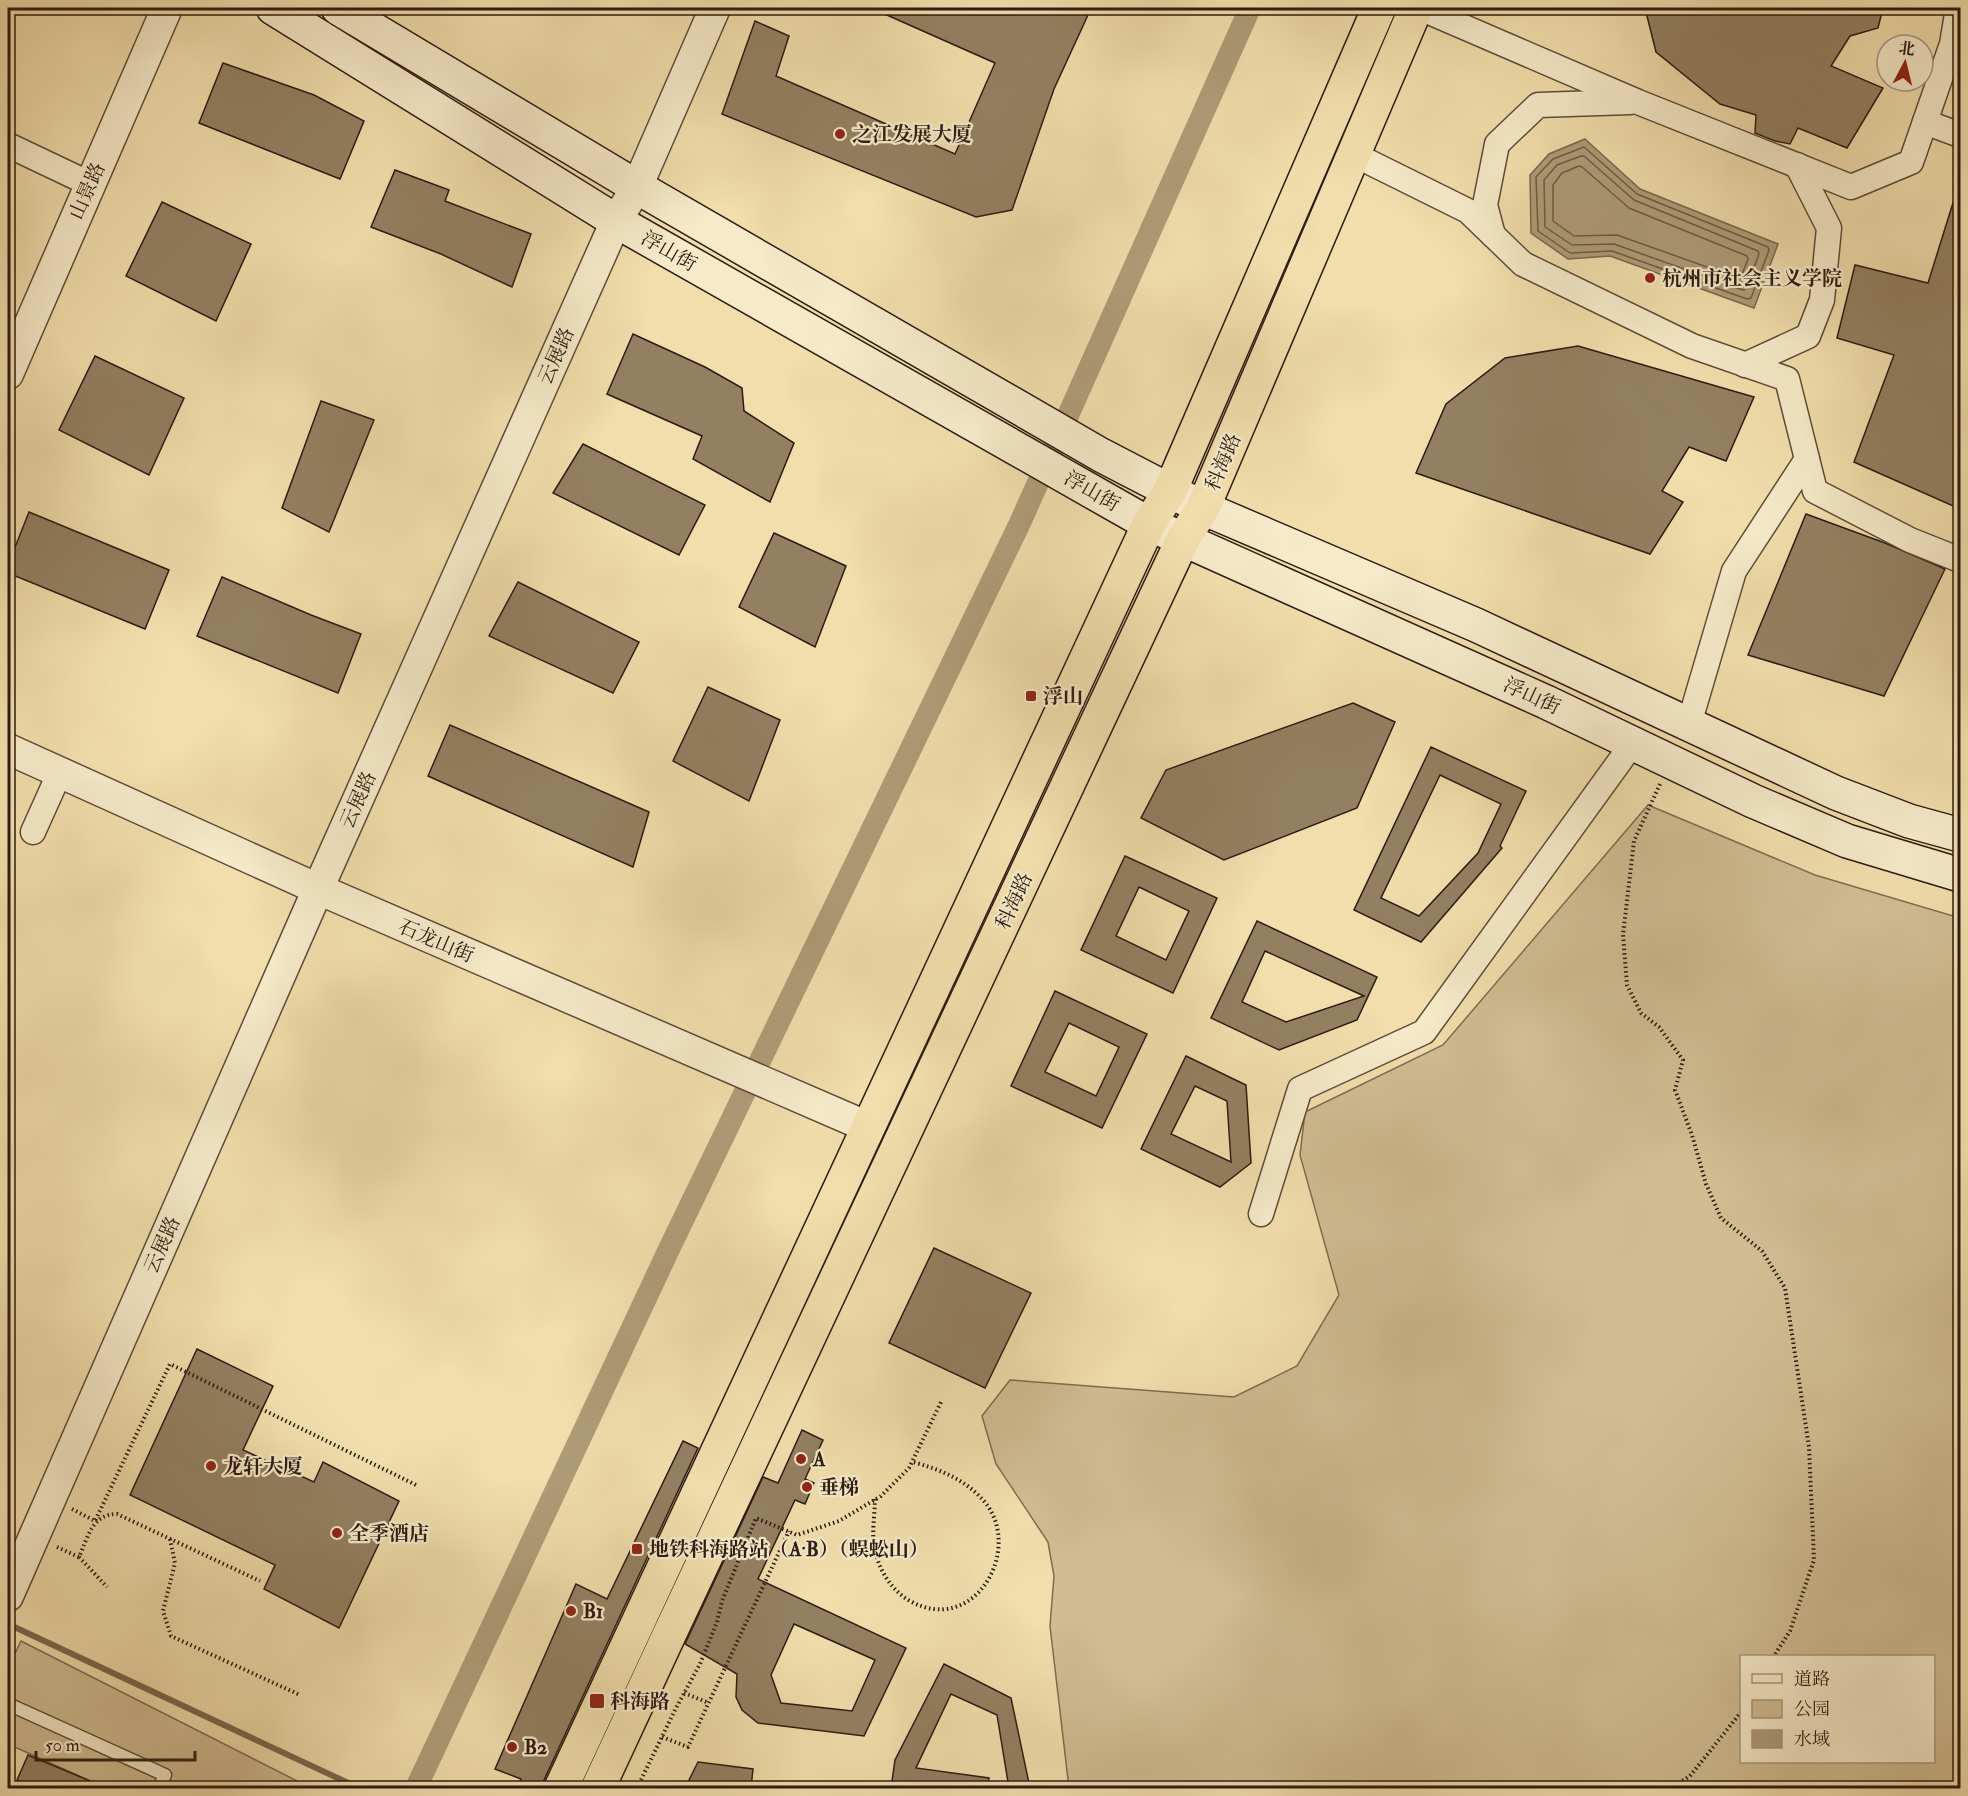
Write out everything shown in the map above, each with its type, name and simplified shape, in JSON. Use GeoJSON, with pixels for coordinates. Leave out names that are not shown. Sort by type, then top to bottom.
{"type":"FeatureCollection","features":[{"type":"Feature","properties":{"kind":"highway","name":"科海路"},"geometry":{"type":"LineString","coordinates":[[561,1788],[1149,524],[1170,491],[1379,8]]}},
{"type":"Feature","properties":{"kind":"highway","name":"科海路"},"geometry":{"type":"LineString","coordinates":[[598,1788],[768,1420],[899,1147],[1183,539],[1203,508],[1353,154],[1418,8]]}},
{"type":"Feature","properties":{"kind":"main road","name":"浮山街"},"geometry":{"type":"LineString","coordinates":[[273,8],[616,221],[1149,524],[1546,702],[1754,801],[1847,841],[1960,875]]}},
{"type":"Feature","properties":{"kind":"main road","name":"浮山街"},"geometry":{"type":"LineString","coordinates":[[338,8],[637,187],[1021,409],[1101,455],[1203,508],[1476,625],[1836,793],[1909,821],[1960,835]]}},
{"type":"Feature","properties":{"kind":"street","name":"山景路"},"geometry":{"type":"LineString","coordinates":[[8,374],[167,8]]}},
{"type":"Feature","properties":{"kind":"street","name":"云展路"},"geometry":{"type":"LineString","coordinates":[[8,1596],[318,889],[616,221],[637,187],[715,8]]}},
{"type":"Feature","properties":{"kind":"street"},"geometry":{"type":"LineString","coordinates":[[1418,8],[1638,102],[1851,187],[1911,162],[1952,44],[1958,8]]}},
{"type":"Feature","properties":{"kind":"street"},"geometry":{"type":"LineString","coordinates":[[1493,235],[1485,205],[1497,144],[1538,105],[1638,102]]}},
{"type":"Feature","properties":{"kind":"street"},"geometry":{"type":"LineString","coordinates":[[1925,122],[1960,135]]}},
{"type":"Feature","properties":{"kind":"street"},"geometry":{"type":"LineString","coordinates":[[8,145],[90,184]]}},
{"type":"Feature","properties":{"kind":"street"},"geometry":{"type":"LineString","coordinates":[[1353,154],[1468,212],[1523,264],[1692,346],[1787,379],[1815,491],[1910,540],[1960,560]]}},
{"type":"Feature","properties":{"kind":"street"},"geometry":{"type":"LineString","coordinates":[[1745,365],[1808,336],[1822,300],[1829,228],[1797,165]]}},
{"type":"Feature","properties":{"kind":"street"},"geometry":{"type":"LineString","coordinates":[[1689,724],[1734,571],[1807,459]]}},
{"type":"Feature","properties":{"kind":"street"},"geometry":{"type":"LineString","coordinates":[[1261,1214],[1300,1089],[1424,1032],[1633,744]]}},
{"type":"Feature","properties":{"kind":"street","name":"石龙山街"},"geometry":{"type":"LineString","coordinates":[[8,748],[318,889],[867,1127]]}},
{"type":"Feature","properties":{"kind":"street"},"geometry":{"type":"LineString","coordinates":[[33,832],[60,772]]}},
{"type":"Feature","properties":{"kind":"lane"},"geometry":{"type":"LineString","coordinates":[[8,1704],[165,1775],[159,1788]]}},
{"type":"Feature","properties":{"kind":"path"},"geometry":{"type":"LineString","coordinates":[[1671,761],[1634,841],[1623,935],[1627,985],[1641,1013],[1659,1027],[1683,1060],[1675,1090],[1692,1135],[1706,1184],[1721,1218],[1762,1251],[1785,1288],[1809,1447],[1814,1560],[1790,1631],[1775,1655]]}},
{"type":"Feature","properties":{"kind":"path"},"geometry":{"type":"LineString","coordinates":[[79,1557],[170,1364],[418,1486]]}},
{"type":"Feature","properties":{"kind":"path"},"geometry":{"type":"LineString","coordinates":[[637,1788],[700,1664],[717,1622],[722,1601],[756,1518],[797,1535],[839,1521],[875,1499],[909,1468],[941,1402]]}},
{"type":"Feature","properties":{"kind":"path"},"geometry":{"type":"LineString","coordinates":[[875,1499],[874,1548],[880,1568],[903,1597],[922,1608],[942,1610],[961,1605],[979,1594],[991,1577],[997,1550],[997,1525],[987,1505],[965,1483],[942,1471],[913,1462]]}},
{"type":"Feature","properties":{"kind":"path"},"geometry":{"type":"LineString","coordinates":[[96,1521],[108,1514],[117,1514],[260,1581]]}},
{"type":"Feature","properties":{"kind":"path"},"geometry":{"type":"LineString","coordinates":[[87,1517],[96,1521]]}},
{"type":"Feature","properties":{"kind":"path"},"geometry":{"type":"LineString","coordinates":[[662,1737],[688,1747],[789,1532]]}},
{"type":"Feature","properties":{"kind":"path"},"geometry":{"type":"LineString","coordinates":[[33,1537],[79,1557],[106,1587]]}},
{"type":"Feature","properties":{"kind":"path"},"geometry":{"type":"LineString","coordinates":[[170,1538],[175,1563],[163,1611],[171,1636],[300,1695]]}},
{"type":"Feature","properties":{"kind":"path"},"geometry":{"type":"LineString","coordinates":[[684,1693],[709,1703]]}},
{"type":"Feature","properties":{"kind":"path"},"geometry":{"type":"LineString","coordinates":[[1671,1788],[1690,1776],[1740,1714]]}},
{"type":"Feature","properties":{"kind":"green space"},"geometry":{"type":"Polygon","coordinates":[[[1648,805],[1815,875],[1960,918],[1960,1788],[1069,1788],[1050,1626],[1054,1576],[1048,1542],[996,1464],[982,1416],[1010,1380],[1234,1397],[1297,1366],[1339,1295],[1300,1155],[1305,1112],[1443,1045],[1648,805]]]}},
{"type":"Feature","properties":{"kind":"green space"},"geometry":{"type":"Polygon","coordinates":[[[21,1641],[311,1788],[106,1788],[8,1744],[8,1668],[21,1641]]]}},
{"type":"Feature","properties":{"kind":"water"},"geometry":{"type":"Polygon","coordinates":[[[1585,139],[1640,189],[1778,244],[1754,308],[1610,256],[1568,259],[1531,233],[1530,175],[1549,154],[1585,139]]]}},
{"type":"Feature","properties":{"kind":"building","name":"之江发展大厦"},"geometry":{"type":"Polygon","coordinates":[[[871,8],[1069,8],[1088,15],[1054,89],[1012,210],[976,217],[722,114],[755,21],[789,36],[776,76],[955,154],[995,63],[871,8]]]}},
{"type":"Feature","properties":{"kind":"building"},"geometry":{"type":"Polygon","coordinates":[[[1645,8],[1883,8],[1878,28],[1850,36],[1831,66],[1875,85],[1875,93],[1880,93],[1847,148],[1798,128],[1790,144],[1755,133],[1756,115],[1720,104],[1656,52],[1645,8]]]}},
{"type":"Feature","properties":{"kind":"building"},"geometry":{"type":"Polygon","coordinates":[[[223,63],[314,95],[364,121],[340,179],[199,123],[223,63]]]}},
{"type":"Feature","properties":{"kind":"building"},"geometry":{"type":"Polygon","coordinates":[[[395,170],[449,190],[445,201],[531,234],[512,287],[441,254],[371,227],[395,170]]]}},
{"type":"Feature","properties":{"kind":"building"},"geometry":{"type":"Polygon","coordinates":[[[1957,190],[1960,191],[1960,509],[1854,462],[1894,355],[1837,338],[1855,265],[1928,283],[1957,190]]]}},
{"type":"Feature","properties":{"kind":"building"},"geometry":{"type":"Polygon","coordinates":[[[162,202],[251,244],[216,321],[126,276],[162,202]]]}},
{"type":"Feature","properties":{"kind":"building"},"geometry":{"type":"Polygon","coordinates":[[[633,334],[705,367],[742,388],[744,411],[794,443],[770,502],[693,459],[702,436],[607,394],[633,334]]]}},
{"type":"Feature","properties":{"kind":"building"},"geometry":{"type":"Polygon","coordinates":[[[1578,346],[1754,397],[1726,461],[1689,447],[1662,491],[1683,502],[1650,554],[1416,473],[1446,404],[1505,358],[1578,346]]]}},
{"type":"Feature","properties":{"kind":"building"},"geometry":{"type":"Polygon","coordinates":[[[95,356],[184,398],[149,475],[59,430],[95,356]]]}},
{"type":"Feature","properties":{"kind":"building"},"geometry":{"type":"Polygon","coordinates":[[[321,401],[374,420],[329,532],[282,508],[321,401]]]}},
{"type":"Feature","properties":{"kind":"building"},"geometry":{"type":"Polygon","coordinates":[[[583,444],[705,505],[679,555],[553,493],[583,444]]]}},
{"type":"Feature","properties":{"kind":"building"},"geometry":{"type":"Polygon","coordinates":[[[29,512],[169,570],[145,629],[8,573],[8,565],[29,512]]]}},
{"type":"Feature","properties":{"kind":"building"},"geometry":{"type":"Polygon","coordinates":[[[1806,514],[1885,543],[1945,569],[1884,696],[1748,655],[1806,514]]]}},
{"type":"Feature","properties":{"kind":"building"},"geometry":{"type":"Polygon","coordinates":[[[774,533],[846,566],[815,647],[739,607],[774,533]]]}},
{"type":"Feature","properties":{"kind":"building"},"geometry":{"type":"Polygon","coordinates":[[[222,577],[361,634],[338,693],[197,636],[222,577]]]}},
{"type":"Feature","properties":{"kind":"building"},"geometry":{"type":"Polygon","coordinates":[[[518,582],[639,642],[613,693],[489,636],[518,582]]]}},
{"type":"Feature","properties":{"kind":"building"},"geometry":{"type":"Polygon","coordinates":[[[708,687],[780,720],[749,801],[673,761],[708,687]]]}},
{"type":"Feature","properties":{"kind":"building"},"geometry":{"type":"Polygon","coordinates":[[[1353,703],[1395,722],[1357,808],[1224,860],[1141,818],[1166,770],[1353,703]]]}},
{"type":"Feature","properties":{"kind":"building"},"geometry":{"type":"Polygon","coordinates":[[[450,725],[649,812],[633,867],[428,776],[450,725]]]}},
{"type":"Feature","properties":{"kind":"building"},"geometry":{"type":"Polygon","coordinates":[[[1431,747],[1526,791],[1500,846],[1502,848],[1421,942],[1354,910],[1431,747]],[[1440,775],[1381,898],[1419,916],[1478,853],[1501,804],[1440,775]]]}},
{"type":"Feature","properties":{"kind":"building"},"geometry":{"type":"Polygon","coordinates":[[[1125,856],[1217,898],[1173,993],[1081,950],[1125,856]],[[1139,887],[1116,936],[1166,960],[1189,911],[1139,887]]]}},
{"type":"Feature","properties":{"kind":"building"},"geometry":{"type":"Polygon","coordinates":[[[1257,921],[1377,977],[1357,1020],[1279,1050],[1211,1018],[1257,921]],[[1265,951],[1242,1002],[1286,1022],[1364,996],[1265,951]]]}},
{"type":"Feature","properties":{"kind":"building"},"geometry":{"type":"Polygon","coordinates":[[[1055,991],[1147,1034],[1102,1128],[1011,1086],[1055,991]],[[1069,1023],[1045,1072],[1096,1096],[1119,1047],[1069,1023]]]}},
{"type":"Feature","properties":{"kind":"building"},"geometry":{"type":"Polygon","coordinates":[[[1186,1056],[1246,1085],[1251,1163],[1220,1187],[1141,1149],[1186,1056]],[[1195,1086],[1171,1134],[1231,1162],[1227,1101],[1195,1086]]]}},
{"type":"Feature","properties":{"kind":"building"},"geometry":{"type":"Polygon","coordinates":[[[934,1248],[1031,1293],[985,1388],[889,1343],[934,1248]]]}},
{"type":"Feature","properties":{"kind":"building","name":"龙轩大厦"},"geometry":{"type":"Polygon","coordinates":[[[197,1349],[273,1386],[243,1450],[314,1482],[323,1462],[399,1501],[339,1628],[264,1589],[275,1565],[130,1495],[197,1349]]]}},
{"type":"Feature","properties":{"kind":"building"},"geometry":{"type":"Polygon","coordinates":[[[802,1430],[823,1440],[805,1479],[814,1483],[805,1504],[795,1500],[758,1579],[906,1648],[864,1736],[758,1723],[742,1710],[736,1697],[737,1674],[685,1644],[763,1477],[778,1483],[802,1430]],[[794,1624],[771,1675],[781,1703],[852,1711],[875,1660],[794,1624]]]}},
{"type":"Feature","properties":{"kind":"building"},"geometry":{"type":"Polygon","coordinates":[[[683,1441],[698,1448],[542,1788],[516,1788],[521,1779],[495,1769],[576,1584],[607,1599],[683,1441]]]}},
{"type":"Feature","properties":{"kind":"building"},"geometry":{"type":"Polygon","coordinates":[[[944,1664],[1011,1698],[1030,1788],[1009,1788],[997,1715],[951,1694],[916,1768],[989,1778],[988,1788],[891,1788],[895,1760],[944,1664]]]}},
{"type":"Feature","properties":{"kind":"building"},"geometry":{"type":"Polygon","coordinates":[[[28,1755],[107,1788],[37,1788],[17,1780],[28,1755]]]}},
{"type":"Feature","properties":{"kind":"building"},"geometry":{"type":"Polygon","coordinates":[[[698,1762],[753,1769],[751,1788],[685,1788],[698,1762]]]}},
{"type":"Feature","properties":{"kind":"waterway"},"geometry":{"type":"LineString","coordinates":[[416,1788],[670,1247],[1019,525],[1250,8]]}},
{"type":"Feature","properties":{"kind":"waterway"},"geometry":{"type":"LineString","coordinates":[[8,1624],[359,1788]]}},
{"type":"Feature","properties":{"kind":"place","name":"之江发展大厦"},"geometry":{"type":"Point","coordinates":[840,134]}},
{"type":"Feature","properties":{"kind":"place","name":"杭州市社会主义学院"},"geometry":{"type":"Point","coordinates":[1650,278]}},
{"type":"Feature","properties":{"kind":"place","name":"浮山"},"geometry":{"type":"Point","coordinates":[1031,696]}},
{"type":"Feature","properties":{"kind":"place","name":"A"},"geometry":{"type":"Point","coordinates":[801,1459]}},
{"type":"Feature","properties":{"kind":"place","name":"龙轩大厦"},"geometry":{"type":"Point","coordinates":[211,1466]}},
{"type":"Feature","properties":{"kind":"place","name":"垂梯"},"geometry":{"type":"Point","coordinates":[807,1487]}},
{"type":"Feature","properties":{"kind":"place","name":"全季酒店"},"geometry":{"type":"Point","coordinates":[337,1533]}},
{"type":"Feature","properties":{"kind":"place","name":"地铁科海路站（A·B）（蜈蚣山）"},"geometry":{"type":"Point","coordinates":[637,1549]}},
{"type":"Feature","properties":{"kind":"place","name":"B1"},"geometry":{"type":"Point","coordinates":[571,1611]}},
{"type":"Feature","properties":{"kind":"place","name":"科海路"},"geometry":{"type":"Point","coordinates":[597,1701]}},
{"type":"Feature","properties":{"kind":"place","name":"B2"},"geometry":{"type":"Point","coordinates":[512,1747]}}]}
